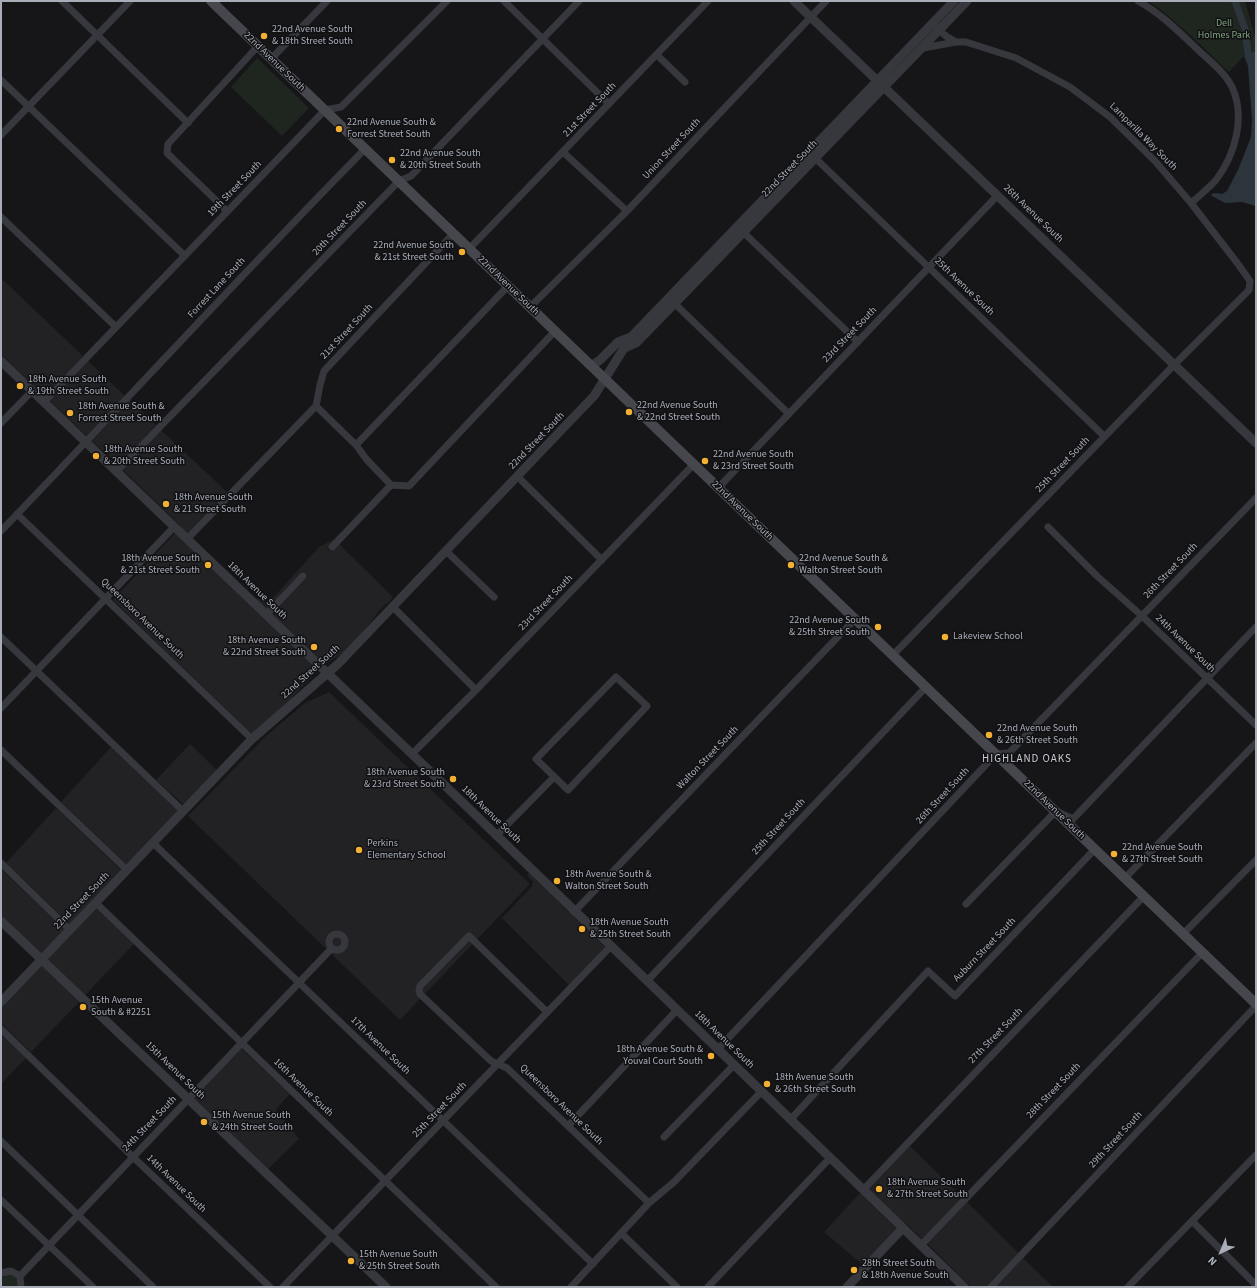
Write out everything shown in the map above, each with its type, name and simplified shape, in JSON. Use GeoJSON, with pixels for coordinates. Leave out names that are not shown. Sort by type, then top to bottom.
{"type":"FeatureCollection","features":[{"type":"Feature","properties":{"kind":"main road","name":"22nd Avenue South"},"geometry":{"type":"LineString","coordinates":[[211,1],[1203,952],[1256,1005]]}},
{"type":"Feature","properties":{"kind":"street"},"geometry":{"type":"LineString","coordinates":[[62,1],[188,123]]}},
{"type":"Feature","properties":{"kind":"street"},"geometry":{"type":"LineString","coordinates":[[1,135],[130,1]]}},
{"type":"Feature","properties":{"kind":"street"},"geometry":{"type":"LineString","coordinates":[[271,59],[327,1]]}},
{"type":"Feature","properties":{"kind":"street","name":"19th Street South"},"geometry":{"type":"LineString","coordinates":[[44,402],[325,110],[341,107],[447,1]]}},
{"type":"Feature","properties":{"kind":"street"},"geometry":{"type":"LineString","coordinates":[[504,1],[609,104]]}},
{"type":"Feature","properties":{"kind":"street","name":"20th Street South"},"geometry":{"type":"LineString","coordinates":[[116,472],[399,181],[411,176],[579,1]]}},
{"type":"Feature","properties":{"kind":"street","name":"21st Street South"},"geometry":{"type":"LineString","coordinates":[[470,249],[708,1]]}},
{"type":"Feature","properties":{"kind":"street","name":"26th Avenue South"},"geometry":{"type":"LineString","coordinates":[[794,1],[1256,443]]}},
{"type":"Feature","properties":{"kind":"street","name":"Union Street South"},"geometry":{"type":"LineString","coordinates":[[530,307],[627,211],[826,1]]}},
{"type":"Feature","properties":{"kind":"street","name":"22nd Street South"},"geometry":{"type":"LineString","coordinates":[[625,348],[636,343],[672,301],[741,230],[816,159],[923,48],[954,1]]}},
{"type":"Feature","properties":{"kind":"street","name":"22nd Street South"},"geometry":{"type":"LineString","coordinates":[[741,230],[809,152],[877,79],[967,1]]}},
{"type":"Feature","properties":{"kind":"street"},"geometry":{"type":"LineString","coordinates":[[1138,1],[1153,10],[1171,25],[1222,73],[1232,86],[1237,100],[1238,117],[1236,137],[1228,159],[1216,179],[1191,203]]}},
{"type":"Feature","properties":{"kind":"street","name":"Lamparilla Way South"},"geometry":{"type":"LineString","coordinates":[[936,27],[956,42]]}},
{"type":"Feature","properties":{"kind":"street","name":"Lamparilla Way South"},"geometry":{"type":"LineString","coordinates":[[923,48],[956,42],[966,42],[1016,58],[1070,87],[1110,116],[1156,161],[1191,203],[1250,281],[1248,290]]}},
{"type":"Feature","properties":{"kind":"street"},"geometry":{"type":"LineString","coordinates":[[228,211],[167,153],[168,144],[258,46]]}},
{"type":"Feature","properties":{"kind":"street"},"geometry":{"type":"LineString","coordinates":[[657,55],[685,82]]}},
{"type":"Feature","properties":{"kind":"street"},"geometry":{"type":"LineString","coordinates":[[1,80],[185,256]]}},
{"type":"Feature","properties":{"kind":"street","name":"Forrest Lane South"},"geometry":{"type":"LineString","coordinates":[[86,442],[288,227],[365,149]]}},
{"type":"Feature","properties":{"kind":"street"},"geometry":{"type":"LineString","coordinates":[[563,152],[627,211]]}},
{"type":"Feature","properties":{"kind":"street","name":"25th Avenue South"},"geometry":{"type":"LineString","coordinates":[[809,152],[1104,436]]}},
{"type":"Feature","properties":{"kind":"street","name":"23rd Street South"},"geometry":{"type":"LineString","coordinates":[[718,488],[997,196]]}},
{"type":"Feature","properties":{"kind":"street"},"geometry":{"type":"LineString","coordinates":[[1,217],[116,327]]}},
{"type":"Feature","properties":{"kind":"street"},"geometry":{"type":"LineString","coordinates":[[741,230],[858,342]]}},
{"type":"Feature","properties":{"kind":"street","name":"21st Street South"},"geometry":{"type":"LineString","coordinates":[[316,406],[324,371],[453,234]]}},
{"type":"Feature","properties":{"kind":"street"},"geometry":{"type":"LineString","coordinates":[[356,445],[508,286]]}},
{"type":"Feature","properties":{"kind":"street","name":"25th Street South"},"geometry":{"type":"LineString","coordinates":[[893,655],[1104,436],[1248,290]]}},
{"type":"Feature","properties":{"kind":"street"},"geometry":{"type":"LineString","coordinates":[[672,301],[789,414]]}},
{"type":"Feature","properties":{"kind":"street","name":"22nd Street South"},"geometry":{"type":"LineString","coordinates":[[1,1002],[252,739],[338,664],[393,607],[594,396],[631,337],[672,301]]}},
{"type":"Feature","properties":{"kind":"street"},"geometry":{"type":"LineString","coordinates":[[187,539],[316,406],[356,445],[367,460],[391,485],[409,486],[555,331]]}},
{"type":"Feature","properties":{"kind":"street"},"geometry":{"type":"LineString","coordinates":[[591,366],[600,360],[618,342],[631,337]]}},
{"type":"Feature","properties":{"kind":"street","name":"18th Avenue South"},"geometry":{"type":"LineString","coordinates":[[1,361],[412,754],[964,1287]]}},
{"type":"Feature","properties":{"kind":"street"},"geometry":{"type":"LineString","coordinates":[[1,423],[32,391]]}},
{"type":"Feature","properties":{"kind":"street"},"geometry":{"type":"LineString","coordinates":[[1,531],[86,442]]}},
{"type":"Feature","properties":{"kind":"street","name":"23rd Street South"},"geometry":{"type":"LineString","coordinates":[[412,754],[476,690],[694,464]]}},
{"type":"Feature","properties":{"kind":"street"},"geometry":{"type":"LineString","coordinates":[[517,476],[602,560]]}},
{"type":"Feature","properties":{"kind":"street"},"geometry":{"type":"LineString","coordinates":[[332,547],[391,485]]}},
{"type":"Feature","properties":{"kind":"street","name":"26th Street South"},"geometry":{"type":"LineString","coordinates":[[718,1050],[996,754],[1009,753],[1256,498]]}},
{"type":"Feature","properties":{"kind":"street","name":"Queensboro Avenue South"},"geometry":{"type":"LineString","coordinates":[[17,514],[252,739]]}},
{"type":"Feature","properties":{"kind":"street"},"geometry":{"type":"LineString","coordinates":[[1,708],[174,527]]}},
{"type":"Feature","properties":{"kind":"street","name":"24th Avenue South"},"geometry":{"type":"LineString","coordinates":[[1048,527],[1097,576],[1142,616],[1256,725]]}},
{"type":"Feature","properties":{"kind":"street"},"geometry":{"type":"LineString","coordinates":[[446,551],[494,597]]}},
{"type":"Feature","properties":{"kind":"street"},"geometry":{"type":"LineString","coordinates":[[266,615],[304,576]]}},
{"type":"Feature","properties":{"kind":"street"},"geometry":{"type":"LineString","coordinates":[[393,607],[476,690]]}},
{"type":"Feature","properties":{"kind":"street","name":"Walton Street South"},"geometry":{"type":"LineString","coordinates":[[574,912],[855,619]]}},
{"type":"Feature","properties":{"kind":"street"},"geometry":{"type":"LineString","coordinates":[[966,904],[1056,811],[1073,819],[1256,627]]}},
{"type":"Feature","properties":{"kind":"street"},"geometry":{"type":"LineString","coordinates":[[1,637],[183,811]]}},
{"type":"Feature","properties":{"kind":"street"},"geometry":{"type":"LineString","coordinates":[[616,677],[647,706],[568,790],[554,777],[536,759],[616,677]]}},
{"type":"Feature","properties":{"kind":"street","name":"25th Street South"},"geometry":{"type":"LineString","coordinates":[[647,981],[926,687]]}},
{"type":"Feature","properties":{"kind":"street"},"geometry":{"type":"LineString","coordinates":[[1125,878],[1256,743]]}},
{"type":"Feature","properties":{"kind":"street"},"geometry":{"type":"LineString","coordinates":[[1,750],[127,870]]}},
{"type":"Feature","properties":{"kind":"street"},"geometry":{"type":"LineString","coordinates":[[496,836],[554,777]]}},
{"type":"Feature","properties":{"kind":"street","name":"17th Avenue South"},"geometry":{"type":"LineString","coordinates":[[153,843],[593,1264]]}},
{"type":"Feature","properties":{"kind":"street","name":"Auburn Street South"},"geometry":{"type":"LineString","coordinates":[[790,1120],[928,971],[955,996],[1095,849]]}},
{"type":"Feature","properties":{"kind":"street"},"geometry":{"type":"LineString","coordinates":[[1183,934],[1256,860]]}},
{"type":"Feature","properties":{"kind":"street"},"geometry":{"type":"LineString","coordinates":[[1,863],[70,930]]}},
{"type":"Feature","properties":{"kind":"street","name":"27th Street South"},"geometry":{"type":"LineString","coordinates":[[863,1190],[1144,896]]}},
{"type":"Feature","properties":{"kind":"street","name":"16th Avenue South"},"geometry":{"type":"LineString","coordinates":[[96,903],[496,1287]]}},
{"type":"Feature","properties":{"kind":"street","name":"15th Avenue South"},"geometry":{"type":"LineString","coordinates":[[1,921],[386,1287]]}},
{"type":"Feature","properties":{"kind":"street","name":"Queensboro Avenue South"},"geometry":{"type":"LineString","coordinates":[[547,1012],[469,936],[420,986],[419,990],[420,994],[491,1061],[507,1068],[649,1203]]}},
{"type":"Feature","properties":{"kind":"street","name":"25th Street South"},"geometry":{"type":"LineString","coordinates":[[283,1287],[610,946]]}},
{"type":"Feature","properties":{"kind":"street","name":"24th Street South"},"geometry":{"type":"LineString","coordinates":[[20,1276],[298,982],[332,948]]}},
{"type":"Feature","properties":{"kind":"street","name":"28th Street South"},"geometry":{"type":"LineString","coordinates":[[921,1245],[1203,952]]}},
{"type":"Feature","properties":{"kind":"street","name":"29th Street South"},"geometry":{"type":"LineString","coordinates":[[991,1287],[1256,1005]]}},
{"type":"Feature","properties":{"kind":"street"},"geometry":{"type":"LineString","coordinates":[[568,1126],[677,1010]]}},
{"type":"Feature","properties":{"kind":"street","name":"14th Avenue South"},"geometry":{"type":"LineString","coordinates":[[1,1028],[133,1157],[270,1287]]}},
{"type":"Feature","properties":{"kind":"street"},"geometry":{"type":"LineString","coordinates":[[664,1137],[734,1065]]}},
{"type":"Feature","properties":{"kind":"street"},"geometry":{"type":"LineString","coordinates":[[571,1287],[649,1203],[674,1182],[761,1092]]}},
{"type":"Feature","properties":{"kind":"street"},"geometry":{"type":"LineString","coordinates":[[1,1141],[153,1287]]}},
{"type":"Feature","properties":{"kind":"street"},"geometry":{"type":"LineString","coordinates":[[1128,1287],[1256,1155]]}},
{"type":"Feature","properties":{"kind":"street"},"geometry":{"type":"LineString","coordinates":[[708,1287],[830,1158]]}},
{"type":"Feature","properties":{"kind":"street"},"geometry":{"type":"LineString","coordinates":[[1,1200],[93,1287]]}},
{"type":"Feature","properties":{"kind":"street"},"geometry":{"type":"LineString","coordinates":[[1192,1221],[1256,1284]]}},
{"type":"Feature","properties":{"kind":"street"},"geometry":{"type":"LineString","coordinates":[[847,1287],[903,1228]]}},
{"type":"Feature","properties":{"kind":"street"},"geometry":{"type":"LineString","coordinates":[[621,1233],[677,1287]]}},
{"type":"Feature","properties":{"kind":"street"},"geometry":{"type":"LineString","coordinates":[[1,1273],[11,1271],[20,1276],[21,1287]]}},
{"type":"Feature","properties":{"kind":"shaded area"},"geometry":{"type":"Polygon","coordinates":[[[1256,50],[1256,206],[1242,202],[1225,203],[1211,194],[1222,194],[1227,191],[1238,170],[1251,137],[1252,120],[1248,66],[1244,56],[1256,50]]]}},
{"type":"Feature","properties":{"kind":"shaded area"},"geometry":{"type":"Polygon","coordinates":[[[1,278],[83,356],[45,396],[1,354],[1,278]]]}},
{"type":"Feature","properties":{"kind":"shaded area"},"geometry":{"type":"Polygon","coordinates":[[[88,361],[125,396],[87,436],[50,401],[88,361]]]}},
{"type":"Feature","properties":{"kind":"shaded area"},"geometry":{"type":"Polygon","coordinates":[[[130,400],[156,425],[118,465],[92,441],[130,400]]]}},
{"type":"Feature","properties":{"kind":"shaded area"},"geometry":{"type":"Polygon","coordinates":[[[161,430],[227,492],[187,534],[180,527],[181,526],[123,470],[161,430]]]}},
{"type":"Feature","properties":{"kind":"shaded area"},"geometry":{"type":"Polygon","coordinates":[[[175,533],[318,670],[283,707],[252,734],[113,600],[175,533]]]}},
{"type":"Feature","properties":{"kind":"shaded area"},"geometry":{"type":"Polygon","coordinates":[[[334,539],[327,548],[331,552],[339,544],[393,597],[381,608],[365,630],[342,654],[324,665],[271,615],[308,576],[303,571],[266,610],[254,598],[266,600],[272,599],[319,547],[334,539]]]}},
{"type":"Feature","properties":{"kind":"shaded area","name":"Perkins Elementary School"},"geometry":{"type":"Polygon","coordinates":[[[329,692],[530,884],[400,1020],[188,816],[267,735],[305,703],[329,692]]]}},
{"type":"Feature","properties":{"kind":"shaded area"},"geometry":{"type":"Polygon","coordinates":[[[190,744],[217,770],[184,805],[156,780],[190,744]]]}},
{"type":"Feature","properties":{"kind":"shaded area"},"geometry":{"type":"Polygon","coordinates":[[[111,747],[178,811],[127,865],[61,802],[111,747]]]}},
{"type":"Feature","properties":{"kind":"shaded area"},"geometry":{"type":"Polygon","coordinates":[[[56,808],[122,871],[70,924],[6,863],[56,808]]]}},
{"type":"Feature","properties":{"kind":"shaded area"},"geometry":{"type":"Polygon","coordinates":[[[1,869],[65,930],[42,954],[1,915],[1,869]]]}},
{"type":"Feature","properties":{"kind":"shaded area"},"geometry":{"type":"Polygon","coordinates":[[[529,873],[605,947],[569,985],[502,918],[532,886],[533,881],[527,876],[529,873]]]}},
{"type":"Feature","properties":{"kind":"shaded area"},"geometry":{"type":"Polygon","coordinates":[[[96,908],[134,944],[85,995],[47,959],[96,908]]]}},
{"type":"Feature","properties":{"kind":"shaded area"},"geometry":{"type":"Polygon","coordinates":[[[41,965],[80,1001],[31,1052],[1,1023],[1,1007],[41,965]]]}},
{"type":"Feature","properties":{"kind":"shaded area"},"geometry":{"type":"Polygon","coordinates":[[[1,1034],[26,1058],[1,1084],[1,1034]]]}},
{"type":"Feature","properties":{"kind":"shaded area"},"geometry":{"type":"Polygon","coordinates":[[[241,1048],[290,1094],[276,1109],[299,1139],[268,1169],[193,1098],[241,1048]]]}},
{"type":"Feature","properties":{"kind":"shaded area"},"geometry":{"type":"Polygon","coordinates":[[[910,1146],[962,1197],[922,1239],[905,1222],[903,1224],[868,1190],[910,1146]]]}},
{"type":"Feature","properties":{"kind":"shaded area"},"geometry":{"type":"Polygon","coordinates":[[[860,1193],[897,1229],[863,1265],[824,1232],[860,1193]]]}},
{"type":"Feature","properties":{"kind":"shaded area"},"geometry":{"type":"Polygon","coordinates":[[[967,1202],[1018,1253],[986,1287],[971,1287],[927,1243],[967,1202]]]}},
{"type":"Feature","properties":{"kind":"shaded area"},"geometry":{"type":"Polygon","coordinates":[[[1023,1258],[1053,1287],[996,1287],[1023,1258]]]}},
{"type":"Feature","properties":{"kind":"green space","name":"Dell Holmes Park"},"geometry":{"type":"Polygon","coordinates":[[[1148,1],[1245,1],[1256,40],[1255,50],[1244,56],[1229,72],[1180,26],[1148,1]]]}},
{"type":"Feature","properties":{"kind":"green space"},"geometry":{"type":"Polygon","coordinates":[[[257,58],[309,108],[282,136],[231,87],[257,58]]]}},
{"type":"Feature","properties":{"kind":"green space"},"geometry":{"type":"Polygon","coordinates":[[[9,1273],[19,1279],[20,1287],[1,1287],[1,1277],[9,1273]]]}},
{"type":"Feature","properties":{"kind":"waterway"},"geometry":{"type":"LineString","coordinates":[[1235,1],[1245,29],[1248,53]]}},
{"type":"Feature","properties":{"kind":"place","name":"22nd Avenue South & 18th Street South"},"geometry":{"type":"Point","coordinates":[264,36]}},
{"type":"Feature","properties":{"kind":"place","name":"22nd Avenue South & Forrest Street South"},"geometry":{"type":"Point","coordinates":[339,129]}},
{"type":"Feature","properties":{"kind":"place","name":"22nd Avenue South & 20th Street South"},"geometry":{"type":"Point","coordinates":[392,160]}},
{"type":"Feature","properties":{"kind":"place","name":"22nd Avenue South & 21st Street South"},"geometry":{"type":"Point","coordinates":[462,252]}},
{"type":"Feature","properties":{"kind":"place","name":"18th Avenue South & 19th Street South"},"geometry":{"type":"Point","coordinates":[20,386]}},
{"type":"Feature","properties":{"kind":"place","name":"22nd Avenue South & 22nd Street South"},"geometry":{"type":"Point","coordinates":[629,412]}},
{"type":"Feature","properties":{"kind":"place","name":"18th Avenue South & Forrest Street South"},"geometry":{"type":"Point","coordinates":[70,413]}},
{"type":"Feature","properties":{"kind":"place","name":"18th Avenue South & 20th Street South"},"geometry":{"type":"Point","coordinates":[96,456]}},
{"type":"Feature","properties":{"kind":"place","name":"22nd Avenue South & 23rd Street South"},"geometry":{"type":"Point","coordinates":[705,461]}},
{"type":"Feature","properties":{"kind":"place","name":"18th Avenue South & 21 Street South"},"geometry":{"type":"Point","coordinates":[166,504]}},
{"type":"Feature","properties":{"kind":"place","name":"18th Avenue South & 21st Street South"},"geometry":{"type":"Point","coordinates":[208,565]}},
{"type":"Feature","properties":{"kind":"place","name":"22nd Avenue South & Walton Street South"},"geometry":{"type":"Point","coordinates":[791,565]}},
{"type":"Feature","properties":{"kind":"place","name":"22nd Avenue South & 25th Street South"},"geometry":{"type":"Point","coordinates":[878,627]}},
{"type":"Feature","properties":{"kind":"place","name":"Lakeview School"},"geometry":{"type":"Point","coordinates":[945,637]}},
{"type":"Feature","properties":{"kind":"place","name":"18th Avenue South & 22nd Street South"},"geometry":{"type":"Point","coordinates":[314,647]}},
{"type":"Feature","properties":{"kind":"place","name":"22nd Avenue South & 26th Street South"},"geometry":{"type":"Point","coordinates":[989,735]}},
{"type":"Feature","properties":{"kind":"place","name":"18th Avenue South & 23rd Street South"},"geometry":{"type":"Point","coordinates":[453,779]}},
{"type":"Feature","properties":{"kind":"place","name":"Perkins Elementary School"},"geometry":{"type":"Point","coordinates":[359,850]}},
{"type":"Feature","properties":{"kind":"place","name":"22nd Avenue South & 27th Street South"},"geometry":{"type":"Point","coordinates":[1114,854]}},
{"type":"Feature","properties":{"kind":"place","name":"18th Avenue South & Walton Street South"},"geometry":{"type":"Point","coordinates":[557,881]}},
{"type":"Feature","properties":{"kind":"place","name":"18th Avenue South & 25th Street South"},"geometry":{"type":"Point","coordinates":[582,929]}},
{"type":"Feature","properties":{"kind":"place","name":"15th Avenue South & #2251"},"geometry":{"type":"Point","coordinates":[83,1007]}},
{"type":"Feature","properties":{"kind":"place","name":"18th Avenue South & Youval Court South"},"geometry":{"type":"Point","coordinates":[711,1056]}},
{"type":"Feature","properties":{"kind":"place","name":"18th Avenue South & 26th Street South"},"geometry":{"type":"Point","coordinates":[767,1084]}},
{"type":"Feature","properties":{"kind":"place","name":"15th Avenue South & 24th Street South"},"geometry":{"type":"Point","coordinates":[204,1122]}},
{"type":"Feature","properties":{"kind":"place","name":"18th Avenue South & 27th Street South"},"geometry":{"type":"Point","coordinates":[879,1189]}},
{"type":"Feature","properties":{"kind":"place","name":"15th Avenue South & 25th Street South"},"geometry":{"type":"Point","coordinates":[351,1261]}},
{"type":"Feature","properties":{"kind":"place","name":"28th Street South & 18th Avenue South"},"geometry":{"type":"Point","coordinates":[854,1270]}},
{"type":"Feature","properties":{"kind":"district","name":"HIGHLAND OAKS"},"geometry":{"type":"Point","coordinates":[1027,760]}}]}
